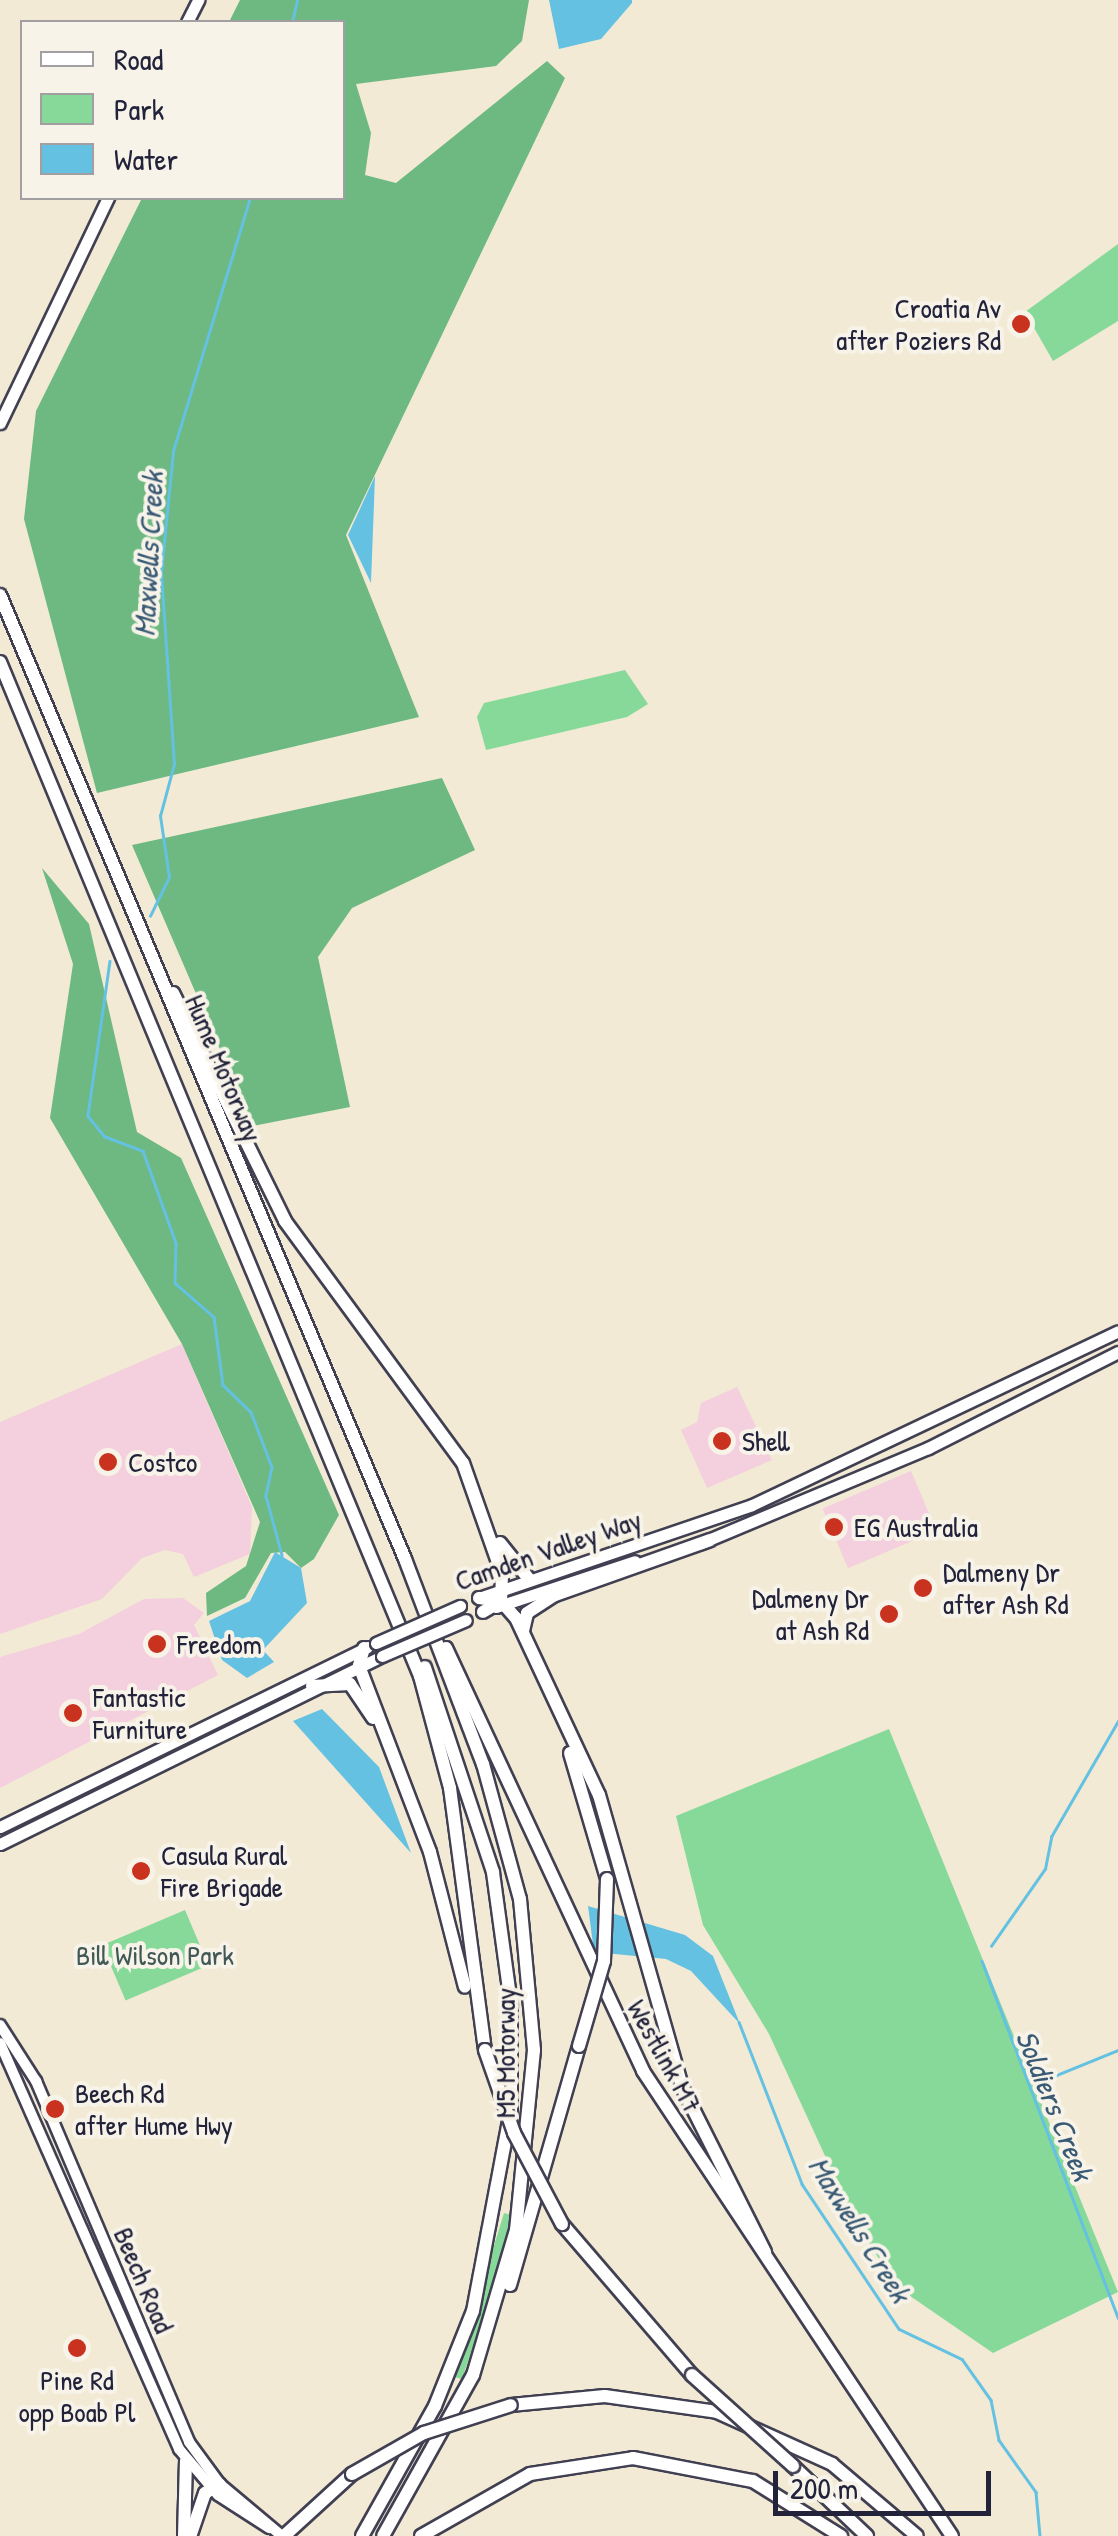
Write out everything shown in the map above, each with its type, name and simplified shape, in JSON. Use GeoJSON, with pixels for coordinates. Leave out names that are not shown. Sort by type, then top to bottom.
{"type":"FeatureCollection","features":[{"type":"Feature","properties":{"kind":"highway","name":"Hume Motorway"},"geometry":{"type":"LineString","coordinates":[[0,595],[406,1559]]}},
{"type":"Feature","properties":{"kind":"highway","name":"Hume Motorway"},"geometry":{"type":"LineString","coordinates":[[0,662],[390,1595]]}},
{"type":"Feature","properties":{"kind":"highway"},"geometry":{"type":"LineString","coordinates":[[151,956],[285,1221],[442,1427],[489,1523],[528,1578]]}},
{"type":"Feature","properties":{"kind":"highway"},"geometry":{"type":"LineString","coordinates":[[489,1523],[503,1597],[523,1633],[634,1897],[652,1986],[722,2179],[857,2393]]}},
{"type":"Feature","properties":{"kind":"highway"},"geometry":{"type":"LineString","coordinates":[[523,1633],[527,1613],[555,1595],[710,1540]]}},
{"type":"Feature","properties":{"kind":"highway","name":"M5 Motorway"},"geometry":{"type":"LineString","coordinates":[[384,2536],[439,2446],[485,2342],[530,2142],[528,1957],[497,1809],[406,1559]]}},
{"type":"Feature","properties":{"kind":"highway","name":"Westlink M7"},"geometry":{"type":"LineString","coordinates":[[406,1559],[621,2032],[738,2226],[928,2494],[952,2536]]}},
{"type":"Feature","properties":{"kind":"highway"},"geometry":{"type":"LineString","coordinates":[[390,1595],[442,1748],[478,2028]]}},
{"type":"Feature","properties":{"kind":"highway","name":"M5 Motorway"},"geometry":{"type":"LineString","coordinates":[[362,2536],[435,2406],[473,2312],[504,2178],[513,2069],[506,1951],[480,1818],[390,1595]]}},
{"type":"Feature","properties":{"kind":"highway"},"geometry":{"type":"LineString","coordinates":[[480,1598],[503,1597]]}},
{"type":"Feature","properties":{"kind":"highway"},"geometry":{"type":"LineString","coordinates":[[483,1612],[503,1597]]}},
{"type":"Feature","properties":{"kind":"highway"},"geometry":{"type":"LineString","coordinates":[[370,1645],[359,1666],[434,1862],[485,2050],[514,2133],[562,2224],[692,2375],[867,2536]]}},
{"type":"Feature","properties":{"kind":"highway"},"geometry":{"type":"LineString","coordinates":[[312,1686],[355,1688],[393,1756]]}},
{"type":"Feature","properties":{"kind":"highway"},"geometry":{"type":"LineString","coordinates":[[485,2342],[604,1961],[606,1880],[569,1740]]}},
{"type":"Feature","properties":{"kind":"highway"},"geometry":{"type":"LineString","coordinates":[[280,2534],[352,2474],[424,2433],[511,2405],[605,2396],[717,2412],[832,2464],[916,2536]]}},
{"type":"Feature","properties":{"kind":"highway"},"geometry":{"type":"LineString","coordinates":[[421,2536],[530,2474],[633,2458],[753,2482],[842,2536]]}},
{"type":"Feature","properties":{"kind":"highway"},"geometry":{"type":"LineString","coordinates":[[186,2461],[187,2536]]}},
{"type":"Feature","properties":{"kind":"highway"},"geometry":{"type":"LineString","coordinates":[[187,2536],[215,2486]]}},
{"type":"Feature","properties":{"kind":"main road"},"geometry":{"type":"LineString","coordinates":[[0,423],[107,200]]}},
{"type":"Feature","properties":{"kind":"main road","name":"Camden Valley Way"},"geometry":{"type":"LineString","coordinates":[[503,1597],[528,1578],[752,1506],[1118,1331]]}},
{"type":"Feature","properties":{"kind":"main road","name":"Camden Valley Way"},"geometry":{"type":"LineString","coordinates":[[503,1597],[710,1540],[928,1448],[1118,1352]]}},
{"type":"Feature","properties":{"kind":"main road","name":"Camden Valley Way"},"geometry":{"type":"LineString","coordinates":[[0,1828],[370,1645],[480,1598]]}},
{"type":"Feature","properties":{"kind":"main road","name":"Camden Valley Way"},"geometry":{"type":"LineString","coordinates":[[0,1844],[312,1686],[483,1612]]}},
{"type":"Feature","properties":{"kind":"main road","name":"Beech Road"},"geometry":{"type":"LineString","coordinates":[[0,2025],[36,2081],[182,2428],[215,2486]]}},
{"type":"Feature","properties":{"kind":"main road","name":"Beech Road"},"geometry":{"type":"LineString","coordinates":[[0,2043],[186,2461],[280,2534]]}},
{"type":"Feature","properties":{"kind":"shaded area"},"geometry":{"type":"Polygon","coordinates":[[[182,1344],[252,1507],[250,1554],[194,1577],[183,1554],[165,1550],[142,1558],[102,1599],[0,1634],[0,1422],[182,1344]]]}},
{"type":"Feature","properties":{"kind":"shaded area","name":"Shell"},"geometry":{"type":"Polygon","coordinates":[[[737,1387],[772,1460],[707,1488],[681,1430],[697,1422],[701,1403],[737,1387]]]}},
{"type":"Feature","properties":{"kind":"shaded area"},"geometry":{"type":"Polygon","coordinates":[[[911,1471],[936,1531],[848,1568],[823,1509],[911,1471]]]}},
{"type":"Feature","properties":{"kind":"shaded area"},"geometry":{"type":"Polygon","coordinates":[[[183,1598],[204,1613],[194,1625],[218,1675],[0,1788],[0,1657],[79,1634],[144,1599],[183,1598]]]}},
{"type":"Feature","properties":{"kind":"green space"},"geometry":{"type":"Polygon","coordinates":[[[240,0],[529,0],[522,41],[496,66],[356,84],[371,133],[365,175],[396,183],[547,61],[565,78],[346,535],[419,717],[97,793],[24,519],[36,411],[141,200],[345,200],[345,20],[230,20],[240,0]]]}},
{"type":"Feature","properties":{"kind":"green space"},"geometry":{"type":"Polygon","coordinates":[[[1118,244],[1118,321],[1053,361],[1025,312],[1118,244]]]}},
{"type":"Feature","properties":{"kind":"green space"},"geometry":{"type":"Polygon","coordinates":[[[625,670],[648,704],[627,717],[486,750],[477,717],[484,703],[625,670]]]}},
{"type":"Feature","properties":{"kind":"green space"},"geometry":{"type":"Polygon","coordinates":[[[442,778],[475,850],[352,908],[318,957],[350,1107],[253,1126],[132,845],[442,778]]]}},
{"type":"Feature","properties":{"kind":"green space"},"geometry":{"type":"Polygon","coordinates":[[[42,868],[89,924],[137,1132],[181,1158],[339,1515],[314,1559],[301,1568],[285,1552],[271,1553],[245,1598],[207,1616],[206,1593],[246,1566],[260,1522],[182,1344],[50,1118],[73,964],[42,868]]]}},
{"type":"Feature","properties":{"kind":"green space"},"geometry":{"type":"Polygon","coordinates":[[[889,1729],[1118,2292],[993,2353],[897,2287],[855,2221],[769,2034],[703,1925],[676,1816],[889,1729]]]}},
{"type":"Feature","properties":{"kind":"green space","name":"Bill Wilson Park"},"geometry":{"type":"Polygon","coordinates":[[[185,1910],[208,1965],[126,2000],[102,1945],[185,1910]]]}},
{"type":"Feature","properties":{"kind":"green space"},"geometry":{"type":"Polygon","coordinates":[[[504,2213],[511,2215],[500,2265],[462,2379],[454,2377],[504,2213]]]}},
{"type":"Feature","properties":{"kind":"water"},"geometry":{"type":"Polygon","coordinates":[[[549,0],[632,3],[601,39],[559,49],[549,0]]]}},
{"type":"Feature","properties":{"kind":"water"},"geometry":{"type":"Polygon","coordinates":[[[375,476],[371,583],[348,535],[375,476]]]}},
{"type":"Feature","properties":{"kind":"water"},"geometry":{"type":"Polygon","coordinates":[[[275,1552],[301,1568],[307,1603],[263,1650],[274,1662],[247,1678],[222,1660],[209,1621],[250,1601],[275,1552]]]}},
{"type":"Feature","properties":{"kind":"water"},"geometry":{"type":"Polygon","coordinates":[[[322,1709],[379,1767],[411,1853],[293,1721],[322,1709]]]}},
{"type":"Feature","properties":{"kind":"water"},"geometry":{"type":"Polygon","coordinates":[[[588,1906],[685,1935],[713,1956],[740,2024],[691,1971],[666,1959],[594,1952],[588,1906]]]}},
{"type":"Feature","properties":{"kind":"waterway","name":"Maxwells Creek"},"geometry":{"type":"LineString","coordinates":[[292,20],[297,0]]}},
{"type":"Feature","properties":{"kind":"waterway","name":"Maxwells Creek"},"geometry":{"type":"LineString","coordinates":[[150,916],[169,877],[160,816],[174,764],[161,572],[173,451],[249,200]]}},
{"type":"Feature","properties":{"kind":"waterway","name":"Maxwells Creek"},"geometry":{"type":"LineString","coordinates":[[110,961],[88,1116],[104,1136],[143,1151],[176,1243],[175,1283],[214,1317],[223,1385],[251,1412],[272,1467],[266,1496],[282,1555]]}},
{"type":"Feature","properties":{"kind":"waterway","name":"Soldiers Creek"},"geometry":{"type":"LineString","coordinates":[[991,1946],[1045,1869],[1051,1837],[1118,1721]]}},
{"type":"Feature","properties":{"kind":"waterway","name":"Soldiers Creek"},"geometry":{"type":"LineString","coordinates":[[982,1961],[1118,2318]]}},
{"type":"Feature","properties":{"kind":"waterway","name":"Maxwells Creek"},"geometry":{"type":"LineString","coordinates":[[739,2022],[802,2184],[899,2329],[962,2359],[991,2400],[999,2440],[1036,2492],[1040,2536]]}},
{"type":"Feature","properties":{"kind":"waterway"},"geometry":{"type":"LineString","coordinates":[[1047,2079],[1118,2050]]}},
{"type":"Feature","properties":{"kind":"place","name":"Croatia Av after Poziers Rd"},"geometry":{"type":"Point","coordinates":[1021,324]}},
{"type":"Feature","properties":{"kind":"place","name":"Shell"},"geometry":{"type":"Point","coordinates":[722,1441]}},
{"type":"Feature","properties":{"kind":"place","name":"Costco"},"geometry":{"type":"Point","coordinates":[108,1462]}},
{"type":"Feature","properties":{"kind":"place","name":"EG Australia"},"geometry":{"type":"Point","coordinates":[834,1527]}},
{"type":"Feature","properties":{"kind":"place","name":"Dalmeny Dr after Ash Rd"},"geometry":{"type":"Point","coordinates":[923,1588]}},
{"type":"Feature","properties":{"kind":"place","name":"Dalmeny Dr at Ash Rd"},"geometry":{"type":"Point","coordinates":[889,1614]}},
{"type":"Feature","properties":{"kind":"place","name":"Freedom"},"geometry":{"type":"Point","coordinates":[157,1644]}},
{"type":"Feature","properties":{"kind":"place","name":"Fantastic Furniture"},"geometry":{"type":"Point","coordinates":[73,1713]}},
{"type":"Feature","properties":{"kind":"place","name":"Casula Rural Fire Brigade"},"geometry":{"type":"Point","coordinates":[141,1871]}},
{"type":"Feature","properties":{"kind":"place","name":"Beech Rd after Hume Hwy"},"geometry":{"type":"Point","coordinates":[55,2109]}},
{"type":"Feature","properties":{"kind":"place","name":"Pine Rd opp Boab Pl"},"geometry":{"type":"Point","coordinates":[77,2348]}}]}
